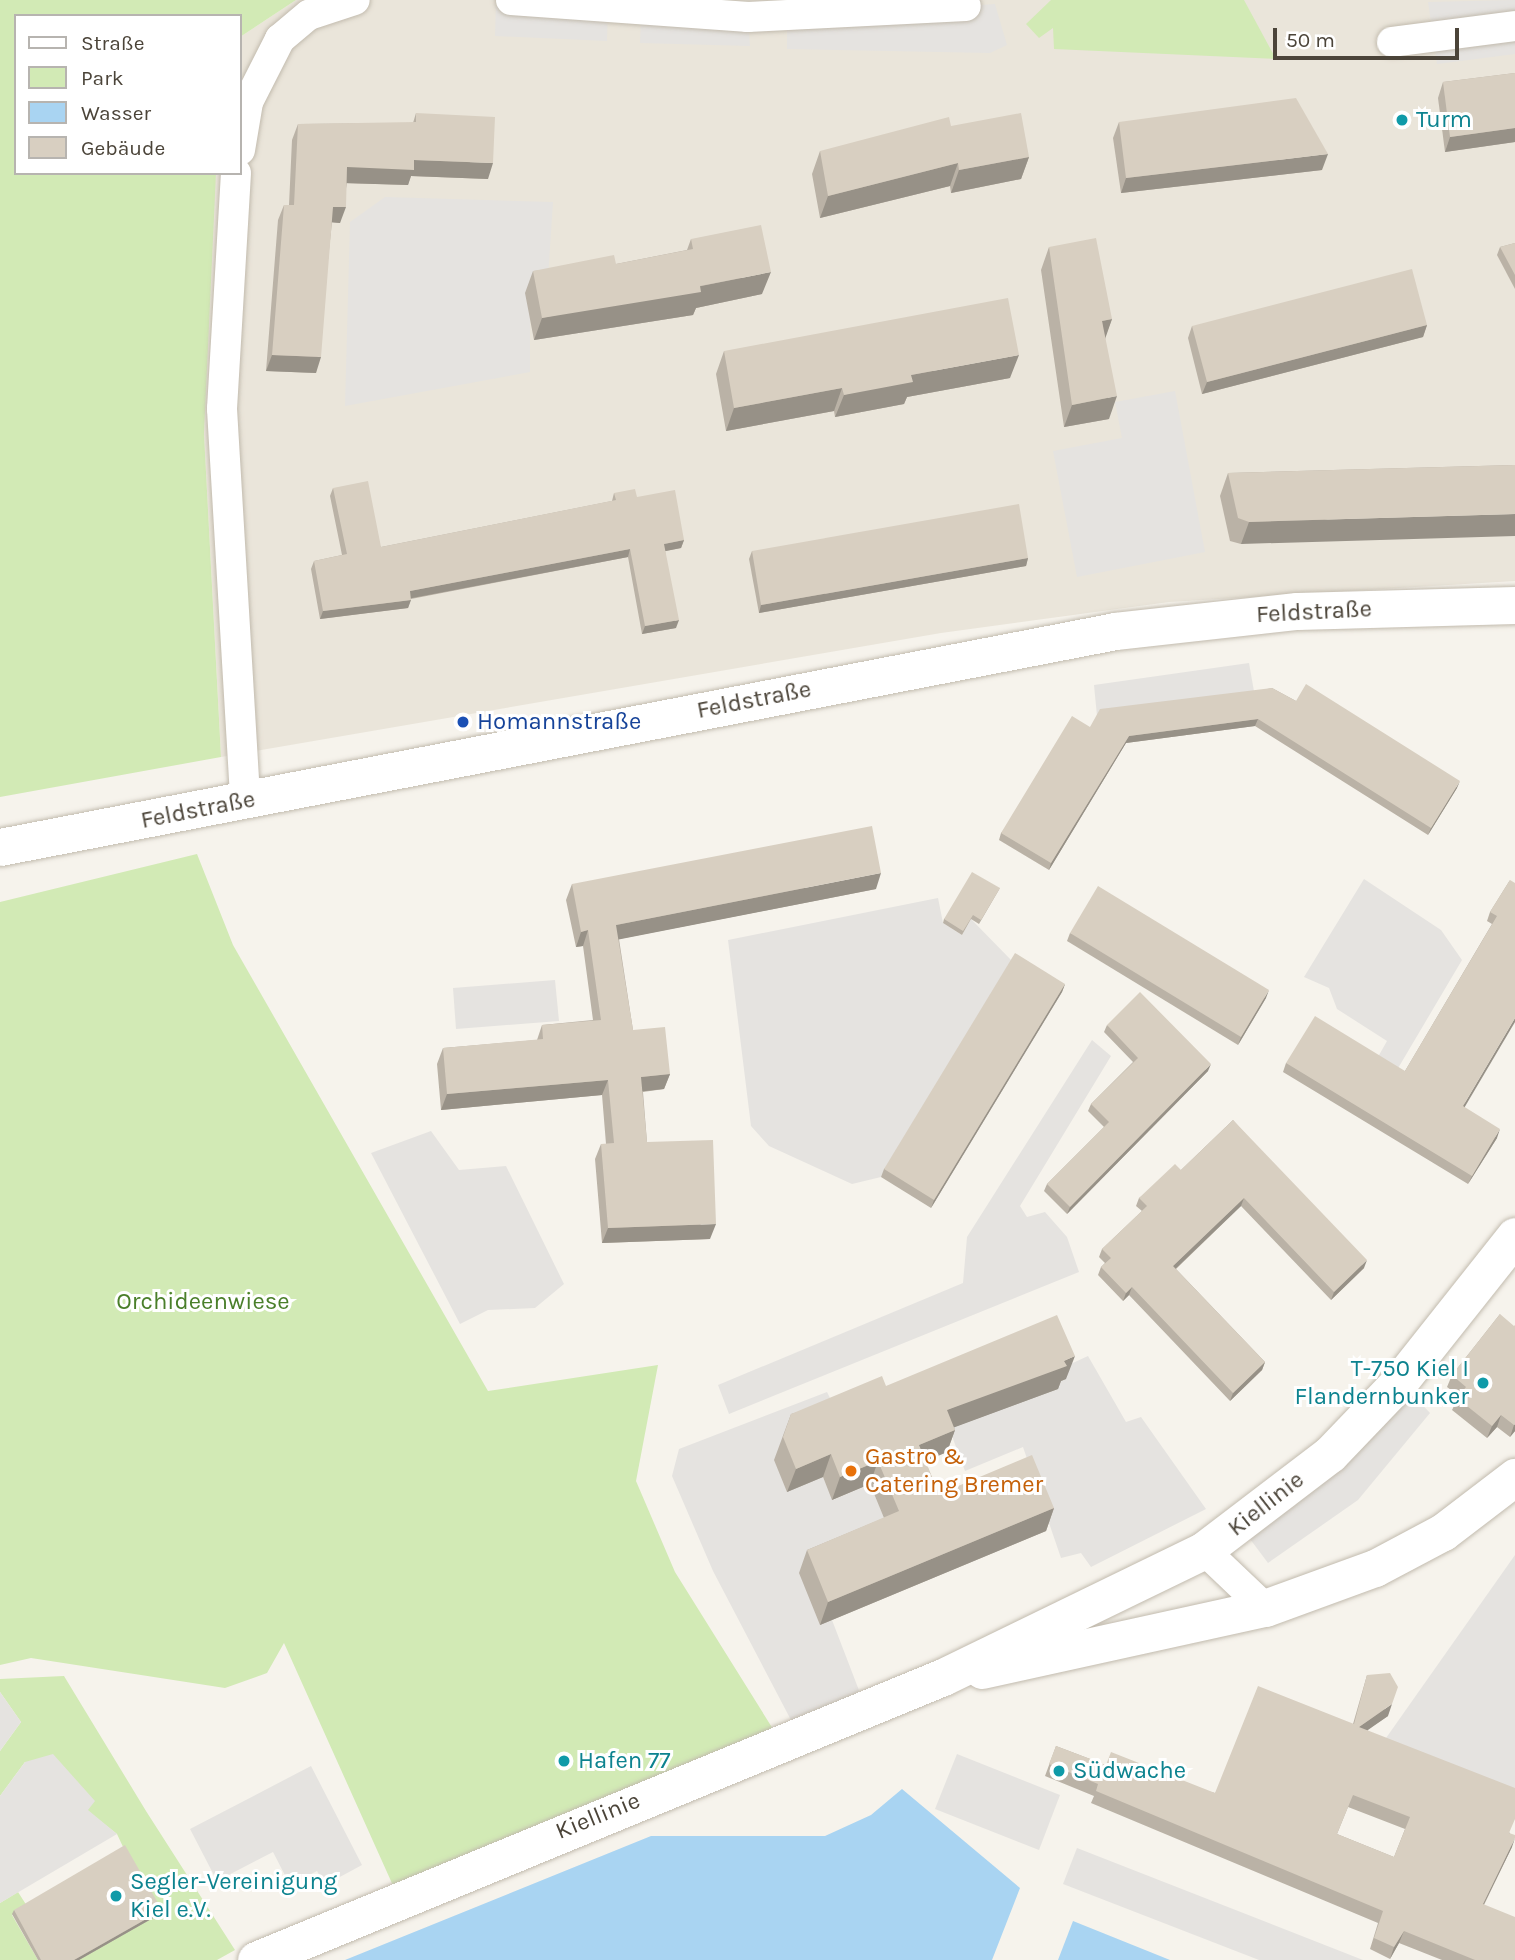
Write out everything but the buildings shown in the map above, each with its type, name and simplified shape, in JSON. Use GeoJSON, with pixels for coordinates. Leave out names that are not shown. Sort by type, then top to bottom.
{"type":"FeatureCollection","features":[{"type":"Feature","properties":{"kind":"street"},"geometry":{"type":"LineString","coordinates":[[242,138],[248,102],[280,39],[309,15],[355,0]]}},
{"type":"Feature","properties":{"kind":"street"},"geometry":{"type":"LineString","coordinates":[[511,0],[787,18],[966,6]]}},
{"type":"Feature","properties":{"kind":"street"},"geometry":{"type":"LineString","coordinates":[[1392,42],[1515,26]]}},
{"type":"Feature","properties":{"kind":"street"},"geometry":{"type":"LineString","coordinates":[[236,175],[222,410],[245,801]]}},
{"type":"Feature","properties":{"kind":"street","name":"Feldstraße"},"geometry":{"type":"LineString","coordinates":[[0,847],[1115,631],[1297,611],[1515,605]]}},
{"type":"Feature","properties":{"kind":"street","name":"Kiellinie"},"geometry":{"type":"LineString","coordinates":[[256,1960],[943,1677],[1204,1550],[1330,1454],[1400,1381],[1515,1236]]}},
{"type":"Feature","properties":{"kind":"street","name":"Kiellinie"},"geometry":{"type":"LineString","coordinates":[[943,1677],[1116,1645],[1265,1608],[1375,1568],[1443,1532],[1515,1477]]}},
{"type":"Feature","properties":{"kind":"street"},"geometry":{"type":"LineString","coordinates":[[1204,1550],[1265,1608]]}},
{"type":"Feature","properties":{"kind":"shaded area"},"geometry":{"type":"Polygon","coordinates":[[[296,0],[1515,0],[1515,581],[1169,602],[941,633],[221,757],[204,434],[212,203],[216,175],[242,175],[242,36],[296,0]]]}},
{"type":"Feature","properties":{"kind":"shaded area"},"geometry":{"type":"Polygon","coordinates":[[[496,0],[608,8],[607,41],[495,36],[496,0]]]}},
{"type":"Feature","properties":{"kind":"shaded area"},"geometry":{"type":"Polygon","coordinates":[[[1515,0],[1515,54],[1437,64],[1428,2],[1515,0]]]}},
{"type":"Feature","properties":{"kind":"shaded area"},"geometry":{"type":"Polygon","coordinates":[[[995,4],[1007,45],[990,53],[787,49],[787,18],[995,4]]]}},
{"type":"Feature","properties":{"kind":"shaded area"},"geometry":{"type":"Polygon","coordinates":[[[641,11],[748,17],[750,46],[640,43],[641,11]]]}},
{"type":"Feature","properties":{"kind":"shaded area"},"geometry":{"type":"Polygon","coordinates":[[[385,197],[553,202],[548,278],[530,277],[530,372],[345,406],[350,222],[385,197]]]}},
{"type":"Feature","properties":{"kind":"shaded area"},"geometry":{"type":"Polygon","coordinates":[[[1175,391],[1205,552],[1077,577],[1053,451],[1122,438],[1115,402],[1175,391]]]}},
{"type":"Feature","properties":{"kind":"shaded area"},"geometry":{"type":"Polygon","coordinates":[[[1249,663],[1255,697],[1097,716],[1094,685],[1249,663]]]}},
{"type":"Feature","properties":{"kind":"shaded area"},"geometry":{"type":"Polygon","coordinates":[[[1364,879],[1441,930],[1462,960],[1394,1075],[1374,1064],[1387,1041],[1337,1009],[1329,988],[1304,977],[1364,879]]]}},
{"type":"Feature","properties":{"kind":"shaded area"},"geometry":{"type":"Polygon","coordinates":[[[938,898],[943,923],[962,935],[971,919],[1012,961],[881,1177],[852,1184],[769,1146],[751,1126],[728,940],[938,898]]]}},
{"type":"Feature","properties":{"kind":"shaded area"},"geometry":{"type":"Polygon","coordinates":[[[555,980],[559,1021],[456,1029],[453,988],[555,980]]]}},
{"type":"Feature","properties":{"kind":"shaded area"},"geometry":{"type":"Polygon","coordinates":[[[1092,1040],[1111,1056],[1020,1206],[1027,1217],[1045,1212],[1067,1237],[1079,1272],[729,1414],[718,1385],[963,1283],[967,1237],[1092,1040]]]}},
{"type":"Feature","properties":{"kind":"shaded area"},"geometry":{"type":"Polygon","coordinates":[[[431,1131],[459,1170],[506,1166],[564,1284],[535,1308],[488,1310],[460,1324],[371,1153],[431,1131]]]}},
{"type":"Feature","properties":{"kind":"shaded area"},"geometry":{"type":"Polygon","coordinates":[[[1088,1356],[1126,1422],[1141,1417],[1206,1509],[1091,1567],[1081,1553],[1061,1558],[1023,1447],[965,1471],[949,1428],[1058,1389],[1062,1368],[1088,1356]]]}},
{"type":"Feature","properties":{"kind":"shaded area"},"geometry":{"type":"Polygon","coordinates":[[[1400,1381],[1430,1413],[1358,1500],[1268,1563],[1241,1527],[1400,1381]]]}},
{"type":"Feature","properties":{"kind":"shaded area"},"geometry":{"type":"Polygon","coordinates":[[[827,1392],[838,1414],[788,1491],[823,1477],[833,1500],[870,1484],[891,1534],[820,1624],[832,1620],[860,1693],[792,1722],[713,1571],[672,1476],[679,1449],[827,1392]]]}},
{"type":"Feature","properties":{"kind":"shaded area"},"geometry":{"type":"Polygon","coordinates":[[[1515,1555],[1515,1801],[1379,1748],[1515,1555]]]}},
{"type":"Feature","properties":{"kind":"shaded area"},"geometry":{"type":"Polygon","coordinates":[[[0,1692],[21,1722],[0,1751],[0,1692]]]}},
{"type":"Feature","properties":{"kind":"shaded area"},"geometry":{"type":"Polygon","coordinates":[[[53,1754],[95,1801],[88,1810],[117,1834],[0,1903],[0,1796],[25,1762],[53,1754]]]}},
{"type":"Feature","properties":{"kind":"shaded area"},"geometry":{"type":"Polygon","coordinates":[[[957,1754],[1060,1795],[1039,1850],[935,1809],[957,1754]]]}},
{"type":"Feature","properties":{"kind":"shaded area"},"geometry":{"type":"Polygon","coordinates":[[[311,1766],[362,1865],[325,1885],[317,1871],[290,1885],[273,1852],[217,1881],[190,1829],[311,1766]]]}},
{"type":"Feature","properties":{"kind":"shaded area"},"geometry":{"type":"Polygon","coordinates":[[[1077,1848],[1363,1960],[1259,1960],[1063,1884],[1077,1848]]]}},
{"type":"Feature","properties":{"kind":"green space"},"geometry":{"type":"Polygon","coordinates":[[[0,0],[296,0],[242,36],[242,14],[14,14],[14,175],[216,175],[204,434],[221,757],[0,797],[0,0]]]}},
{"type":"Feature","properties":{"kind":"green space"},"geometry":{"type":"Polygon","coordinates":[[[1051,0],[1244,0],[1276,59],[1054,49],[1053,28],[1039,38],[1026,24],[1051,0]]]}},
{"type":"Feature","properties":{"kind":"green space","name":"Orchideenwiese"},"geometry":{"type":"Polygon","coordinates":[[[197,854],[233,945],[488,1391],[658,1365],[636,1481],[675,1572],[773,1729],[395,1890],[284,1643],[267,1673],[225,1688],[31,1658],[0,1665],[0,902],[197,854]]]}},
{"type":"Feature","properties":{"kind":"green space"},"geometry":{"type":"Polygon","coordinates":[[[64,1676],[235,1950],[217,1960],[79,1960],[124,1849],[117,1834],[25,1762],[0,1796],[0,1751],[21,1722],[0,1692],[0,1679],[64,1676]]]}},
{"type":"Feature","properties":{"kind":"green space"},"geometry":{"type":"Polygon","coordinates":[[[18,1892],[27,1906],[12,1915],[38,1960],[0,1960],[0,1903],[18,1892]]]}},
{"type":"Feature","properties":{"kind":"water"},"geometry":{"type":"Polygon","coordinates":[[[902,1789],[1020,1888],[992,1960],[345,1960],[651,1836],[825,1836],[871,1815],[902,1789]]]}},
{"type":"Feature","properties":{"kind":"water"},"geometry":{"type":"Polygon","coordinates":[[[1073,1921],[1170,1960],[1058,1960],[1073,1921]]]}},
{"type":"Feature","properties":{"kind":"place","name":"Turm"},"geometry":{"type":"Point","coordinates":[1402,120]}},
{"type":"Feature","properties":{"kind":"place","name":"Homannstraße"},"geometry":{"type":"Point","coordinates":[463,722]}},
{"type":"Feature","properties":{"kind":"place","name":"T-750 Kiel I Flandernbunker"},"geometry":{"type":"Point","coordinates":[1483,1383]}},
{"type":"Feature","properties":{"kind":"place","name":"Gastro & Catering Bremer"},"geometry":{"type":"Point","coordinates":[851,1471]}},
{"type":"Feature","properties":{"kind":"place","name":"Hafen 77"},"geometry":{"type":"Point","coordinates":[564,1761]}},
{"type":"Feature","properties":{"kind":"place","name":"Südwache"},"geometry":{"type":"Point","coordinates":[1059,1771]}},
{"type":"Feature","properties":{"kind":"place","name":"Segler-Vereinigung Kiel e.V."},"geometry":{"type":"Point","coordinates":[116,1896]}}]}
